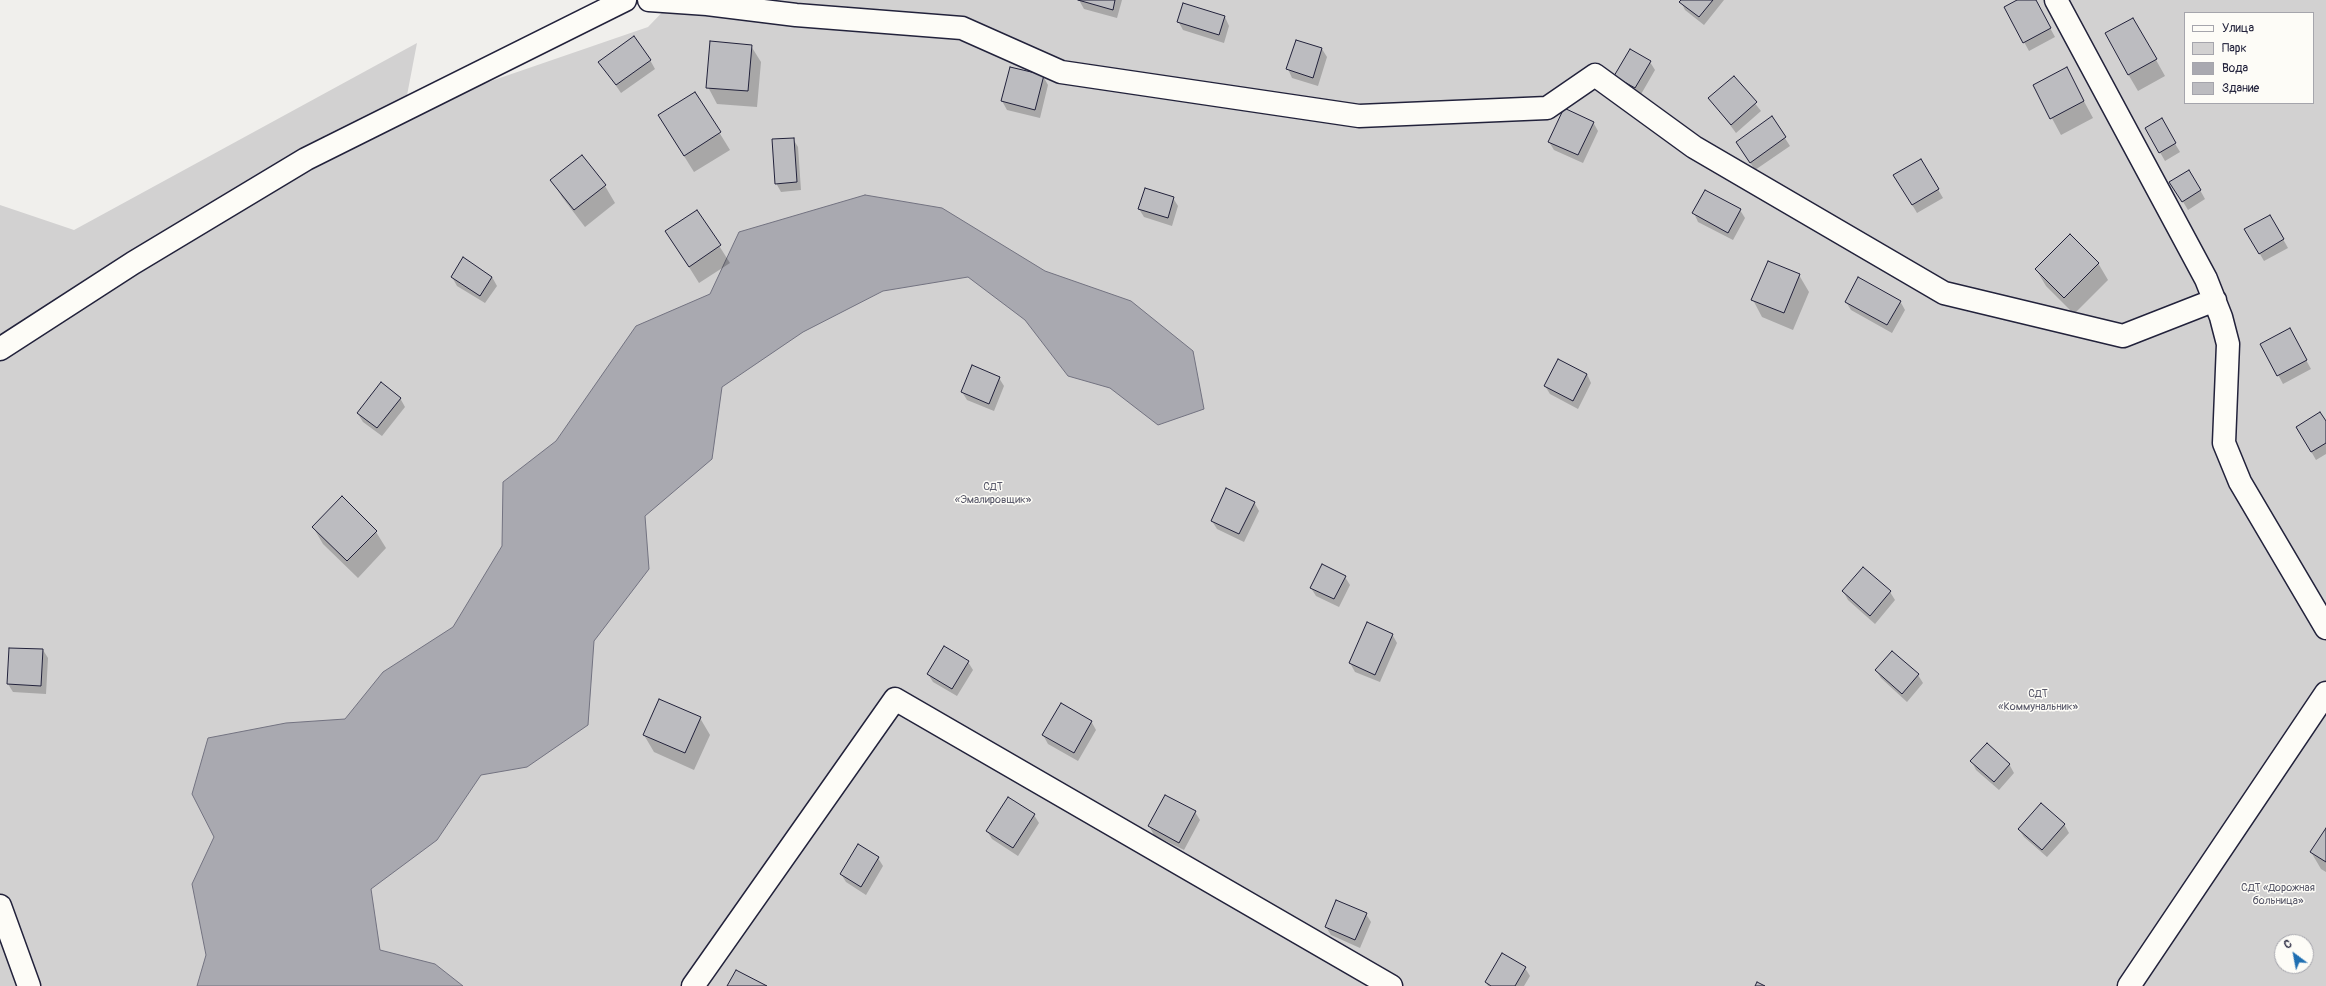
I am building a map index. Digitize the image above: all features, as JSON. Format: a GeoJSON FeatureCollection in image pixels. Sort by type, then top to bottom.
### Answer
{"type":"FeatureCollection","features":[{"type":"Feature","properties":{"kind":"lane"},"geometry":{"type":"LineString","coordinates":[[0,349],[134,263],[306,159],[625,0]]}},
{"type":"Feature","properties":{"kind":"lane"},"geometry":{"type":"LineString","coordinates":[[648,0],[706,4],[796,15],[962,28],[1061,72],[1359,116],[1547,108],[1595,75],[1694,147],[1944,293],[2123,336],[2214,300]]}},
{"type":"Feature","properties":{"kind":"lane"},"geometry":{"type":"LineString","coordinates":[[2056,0],[2206,279],[2228,344],[2224,443],[2240,482],[2326,628]]}},
{"type":"Feature","properties":{"kind":"lane"},"geometry":{"type":"LineString","coordinates":[[2129,986],[2326,693]]}},
{"type":"Feature","properties":{"kind":"lane"},"geometry":{"type":"LineString","coordinates":[[693,986],[895,699],[1391,986]]}},
{"type":"Feature","properties":{"kind":"lane"},"geometry":{"type":"LineString","coordinates":[[0,906],[30,986]]}},
{"type":"Feature","properties":{"kind":"green space","name":"СДТ «Эмалировщик»"},"geometry":{"type":"Polygon","coordinates":[[[674,0],[2326,0],[2326,986],[0,986],[0,205],[74,230],[417,43],[404,111],[648,27],[674,0]]]}},
{"type":"Feature","properties":{"kind":"water"},"geometry":{"type":"Polygon","coordinates":[[[865,195],[942,208],[1045,271],[1131,301],[1193,351],[1204,409],[1158,425],[1110,388],[1068,376],[1025,320],[968,277],[883,291],[803,332],[722,387],[712,459],[645,516],[649,569],[594,641],[588,725],[527,767],[481,775],[437,840],[371,889],[380,950],[435,964],[463,986],[197,986],[206,955],[192,884],[214,837],[192,794],[208,738],[286,723],[345,719],[383,672],[453,627],[502,546],[503,482],[556,441],[636,326],[710,294],[739,232],[865,195]]]}},
{"type":"Feature","properties":{"kind":"building"},"geometry":{"type":"Polygon","coordinates":[[[1078,0],[1115,0],[1113,10],[1078,0]]]}},
{"type":"Feature","properties":{"kind":"building"},"geometry":{"type":"Polygon","coordinates":[[[1681,0],[1713,0],[1699,17],[1679,2],[1681,0]]]}},
{"type":"Feature","properties":{"kind":"building"},"geometry":{"type":"Polygon","coordinates":[[[2017,0],[2036,0],[2051,28],[2023,43],[2004,7],[2017,0]]]}},
{"type":"Feature","properties":{"kind":"building"},"geometry":{"type":"Polygon","coordinates":[[[1183,3],[1225,16],[1219,35],[1177,22],[1183,3]]]}},
{"type":"Feature","properties":{"kind":"building"},"geometry":{"type":"Polygon","coordinates":[[[2133,18],[2157,59],[2128,75],[2105,33],[2133,18]]]}},
{"type":"Feature","properties":{"kind":"building"},"geometry":{"type":"Polygon","coordinates":[[[634,36],[651,60],[616,85],[598,62],[634,36]]]}},
{"type":"Feature","properties":{"kind":"building"},"geometry":{"type":"Polygon","coordinates":[[[1296,40],[1322,48],[1313,78],[1286,69],[1296,40]]]}},
{"type":"Feature","properties":{"kind":"building"},"geometry":{"type":"Polygon","coordinates":[[[710,41],[752,45],[748,91],[706,88],[710,41]]]}},
{"type":"Feature","properties":{"kind":"building"},"geometry":{"type":"Polygon","coordinates":[[[1630,49],[1651,61],[1635,88],[1614,76],[1630,49]]]}},
{"type":"Feature","properties":{"kind":"building"},"geometry":{"type":"Polygon","coordinates":[[[1010,67],[1044,75],[1035,110],[1001,101],[1010,67]]]}},
{"type":"Feature","properties":{"kind":"building"},"geometry":{"type":"Polygon","coordinates":[[[2067,67],[2084,101],[2050,119],[2033,85],[2067,67]]]}},
{"type":"Feature","properties":{"kind":"building"},"geometry":{"type":"Polygon","coordinates":[[[1734,76],[1757,102],[1731,125],[1708,98],[1734,76]]]}},
{"type":"Feature","properties":{"kind":"building"},"geometry":{"type":"Polygon","coordinates":[[[695,92],[721,132],[684,156],[658,115],[695,92]]]}},
{"type":"Feature","properties":{"kind":"building"},"geometry":{"type":"Polygon","coordinates":[[[1564,108],[1594,122],[1578,155],[1548,142],[1564,108]]]}},
{"type":"Feature","properties":{"kind":"building"},"geometry":{"type":"Polygon","coordinates":[[[1772,116],[1786,137],[1750,163],[1736,142],[1772,116]]]}},
{"type":"Feature","properties":{"kind":"building"},"geometry":{"type":"Polygon","coordinates":[[[2162,118],[2176,143],[2159,153],[2145,128],[2162,118]]]}},
{"type":"Feature","properties":{"kind":"building"},"geometry":{"type":"Polygon","coordinates":[[[794,138],[797,182],[775,184],[772,139],[794,138]]]}},
{"type":"Feature","properties":{"kind":"building"},"geometry":{"type":"Polygon","coordinates":[[[582,155],[606,185],[574,210],[550,180],[582,155]]]}},
{"type":"Feature","properties":{"kind":"building"},"geometry":{"type":"Polygon","coordinates":[[[1921,159],[1939,189],[1912,205],[1893,175],[1921,159]]]}},
{"type":"Feature","properties":{"kind":"building"},"geometry":{"type":"Polygon","coordinates":[[[2189,170],[2201,190],[2182,202],[2169,182],[2189,170]]]}},
{"type":"Feature","properties":{"kind":"building"},"geometry":{"type":"Polygon","coordinates":[[[1145,188],[1174,197],[1168,218],[1138,209],[1145,188]]]}},
{"type":"Feature","properties":{"kind":"building"},"geometry":{"type":"Polygon","coordinates":[[[1705,190],[1741,209],[1728,233],[1692,213],[1705,190]]]}},
{"type":"Feature","properties":{"kind":"building"},"geometry":{"type":"Polygon","coordinates":[[[697,210],[721,245],[689,267],[665,231],[697,210]]]}},
{"type":"Feature","properties":{"kind":"building"},"geometry":{"type":"Polygon","coordinates":[[[2270,215],[2284,239],[2259,254],[2244,229],[2270,215]]]}},
{"type":"Feature","properties":{"kind":"building"},"geometry":{"type":"Polygon","coordinates":[[[2070,234],[2099,263],[2064,298],[2035,269],[2070,234]]]}},
{"type":"Feature","properties":{"kind":"building"},"geometry":{"type":"Polygon","coordinates":[[[463,257],[492,277],[480,296],[451,277],[463,257]]]}},
{"type":"Feature","properties":{"kind":"building"},"geometry":{"type":"Polygon","coordinates":[[[1768,261],[1800,274],[1784,313],[1751,300],[1768,261]]]}},
{"type":"Feature","properties":{"kind":"building"},"geometry":{"type":"Polygon","coordinates":[[[1858,277],[1901,301],[1887,325],[1845,302],[1858,277]]]}},
{"type":"Feature","properties":{"kind":"building"},"geometry":{"type":"Polygon","coordinates":[[[2290,328],[2307,360],[2277,376],[2260,344],[2290,328]]]}},
{"type":"Feature","properties":{"kind":"building"},"geometry":{"type":"Polygon","coordinates":[[[1558,359],[1587,374],[1573,401],[1544,386],[1558,359]]]}},
{"type":"Feature","properties":{"kind":"building"},"geometry":{"type":"Polygon","coordinates":[[[972,365],[1000,377],[989,404],[961,392],[972,365]]]}},
{"type":"Feature","properties":{"kind":"building"},"geometry":{"type":"Polygon","coordinates":[[[381,382],[401,398],[377,428],[357,413],[381,382]]]}},
{"type":"Feature","properties":{"kind":"building"},"geometry":{"type":"Polygon","coordinates":[[[2320,412],[2326,421],[2326,443],[2311,452],[2296,427],[2320,412]]]}},
{"type":"Feature","properties":{"kind":"building"},"geometry":{"type":"Polygon","coordinates":[[[1226,488],[1255,502],[1239,534],[1211,521],[1226,488]]]}},
{"type":"Feature","properties":{"kind":"building"},"geometry":{"type":"Polygon","coordinates":[[[342,496],[377,531],[347,561],[312,527],[342,496]]]}},
{"type":"Feature","properties":{"kind":"building"},"geometry":{"type":"Polygon","coordinates":[[[1322,564],[1346,576],[1334,599],[1310,588],[1322,564]]]}},
{"type":"Feature","properties":{"kind":"building"},"geometry":{"type":"Polygon","coordinates":[[[1863,567],[1891,591],[1870,616],[1842,591],[1863,567]]]}},
{"type":"Feature","properties":{"kind":"building"},"geometry":{"type":"Polygon","coordinates":[[[1367,622],[1393,634],[1375,675],[1349,663],[1367,622]]]}},
{"type":"Feature","properties":{"kind":"building"},"geometry":{"type":"Polygon","coordinates":[[[944,646],[969,661],[952,689],[927,674],[944,646]]]}},
{"type":"Feature","properties":{"kind":"building"},"geometry":{"type":"Polygon","coordinates":[[[9,648],[43,649],[41,686],[7,684],[9,648]]]}},
{"type":"Feature","properties":{"kind":"building"},"geometry":{"type":"Polygon","coordinates":[[[1892,651],[1919,674],[1902,694],[1875,670],[1892,651]]]}},
{"type":"Feature","properties":{"kind":"building"},"geometry":{"type":"Polygon","coordinates":[[[659,699],[701,717],[685,753],[643,735],[659,699]]]}},
{"type":"Feature","properties":{"kind":"building"},"geometry":{"type":"Polygon","coordinates":[[[1061,703],[1092,721],[1074,753],[1042,735],[1061,703]]]}},
{"type":"Feature","properties":{"kind":"building"},"geometry":{"type":"Polygon","coordinates":[[[1987,743],[2010,764],[1994,782],[1970,761],[1987,743]]]}},
{"type":"Feature","properties":{"kind":"building"},"geometry":{"type":"Polygon","coordinates":[[[1165,795],[1196,811],[1179,843],[1148,826],[1165,795]]]}},
{"type":"Feature","properties":{"kind":"building"},"geometry":{"type":"Polygon","coordinates":[[[1008,797],[1035,814],[1013,848],[986,831],[1008,797]]]}},
{"type":"Feature","properties":{"kind":"building"},"geometry":{"type":"Polygon","coordinates":[[[2041,803],[2065,824],[2042,850],[2018,829],[2041,803]]]}},
{"type":"Feature","properties":{"kind":"building"},"geometry":{"type":"Polygon","coordinates":[[[2326,828],[2326,862],[2310,852],[2326,828]]]}},
{"type":"Feature","properties":{"kind":"building"},"geometry":{"type":"Polygon","coordinates":[[[858,844],[879,857],[861,887],[840,874],[858,844]]]}},
{"type":"Feature","properties":{"kind":"building"},"geometry":{"type":"Polygon","coordinates":[[[1336,900],[1367,913],[1355,940],[1325,927],[1336,900]]]}},
{"type":"Feature","properties":{"kind":"building"},"geometry":{"type":"Polygon","coordinates":[[[1502,953],[1526,967],[1515,986],[1491,986],[1485,982],[1502,953]]]}},
{"type":"Feature","properties":{"kind":"building"},"geometry":{"type":"Polygon","coordinates":[[[736,970],[767,986],[727,986],[736,970]]]}},
{"type":"Feature","properties":{"kind":"building"},"geometry":{"type":"Polygon","coordinates":[[[1757,982],[1765,986],[1755,986],[1757,982]]]}},
{"type":"Feature","properties":{"kind":"park label","name":"СДТ «Коммунальник»"},"geometry":{"type":"Point","coordinates":[2038,700]}},
{"type":"Feature","properties":{"kind":"park label","name":"СДТ «Дорожная больница»"},"geometry":{"type":"Point","coordinates":[2278,894]}}]}
